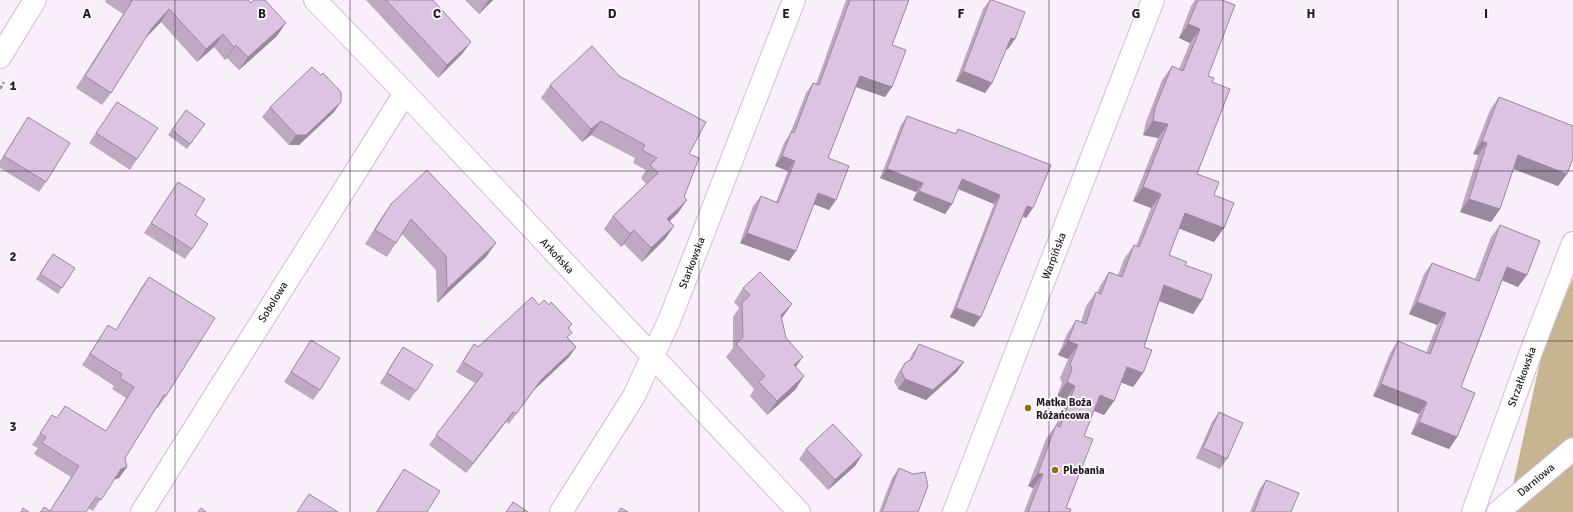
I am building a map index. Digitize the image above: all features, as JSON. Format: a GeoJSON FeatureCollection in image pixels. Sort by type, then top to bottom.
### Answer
{"type":"FeatureCollection","features":[{"type":"Feature","properties":{"kind":"street"},"geometry":{"type":"LineString","coordinates":[[1,53],[36,0]]}},
{"type":"Feature","properties":{"kind":"street","name":"Arkońska"},"geometry":{"type":"LineString","coordinates":[[315,0],[405,93],[799,512]]}},
{"type":"Feature","properties":{"kind":"street","name":"Starkowska"},"geometry":{"type":"LineString","coordinates":[[561,512],[634,396],[669,321],[794,0]]}},
{"type":"Feature","properties":{"kind":"street","name":"Warpińska"},"geometry":{"type":"LineString","coordinates":[[954,512],[1154,0]]}},
{"type":"Feature","properties":{"kind":"street","name":"Sobolowa"},"geometry":{"type":"LineString","coordinates":[[142,512],[405,93]]}},
{"type":"Feature","properties":{"kind":"street","name":"Strzałkowska"},"geometry":{"type":"LineString","coordinates":[[1473,512],[1531,352],[1573,243]]}},
{"type":"Feature","properties":{"kind":"street","name":"Darniowa"},"geometry":{"type":"LineString","coordinates":[[1498,512],[1573,449]]}},
{"type":"Feature","properties":{"kind":"shaded area"},"geometry":{"type":"Polygon","coordinates":[[[1573,278],[1573,512],[1507,512],[1543,348],[1573,278]]]}},
{"type":"Feature","properties":{"kind":"building"},"geometry":{"type":"Polygon","coordinates":[[[130,0],[248,0],[251,3],[254,0],[265,0],[286,23],[248,57],[236,45],[234,47],[223,34],[206,49],[169,9],[152,28],[111,93],[85,76],[132,1],[130,0]]]}},
{"type":"Feature","properties":{"kind":"building"},"geometry":{"type":"Polygon","coordinates":[[[386,0],[433,0],[471,42],[447,65],[386,0]]]}},
{"type":"Feature","properties":{"kind":"building"},"geometry":{"type":"Polygon","coordinates":[[[850,0],[909,0],[892,45],[906,50],[892,87],[860,76],[828,158],[849,166],[836,200],[818,193],[796,251],[747,233],[761,196],[778,203],[795,161],[782,156],[791,132],[794,133],[813,83],[819,85],[850,0]]]}},
{"type":"Feature","properties":{"kind":"building"},"geometry":{"type":"Polygon","coordinates":[[[990,0],[1025,12],[1015,39],[1011,38],[992,83],[963,71],[990,0]]]}},
{"type":"Feature","properties":{"kind":"building"},"geometry":{"type":"Polygon","coordinates":[[[1198,0],[1222,0],[1235,5],[1208,76],[1214,78],[1212,82],[1230,89],[1197,174],[1219,182],[1214,195],[1234,203],[1224,228],[1185,213],[1169,255],[1187,262],[1185,265],[1212,275],[1202,300],[1164,285],[1144,347],[1152,350],[1143,373],[1127,367],[1114,401],[1100,395],[1084,436],[1093,439],[1066,508],[1071,509],[1070,512],[1028,512],[1043,474],[1038,473],[1056,425],[1060,427],[1075,386],[1067,382],[1072,369],[1070,364],[1078,345],[1068,341],[1076,320],[1086,324],[1096,292],[1101,294],[1109,272],[1122,277],[1134,245],[1139,247],[1161,194],[1143,187],[1168,124],[1153,121],[1155,108],[1172,66],[1183,71],[1200,29],[1188,24],[1198,0]]]}},
{"type":"Feature","properties":{"kind":"building"},"geometry":{"type":"Polygon","coordinates":[[[592,46],[619,76],[706,122],[689,154],[699,158],[684,197],[687,200],[667,219],[674,226],[651,248],[634,230],[630,234],[613,216],[658,173],[650,165],[657,158],[642,150],[645,145],[601,121],[591,129],[550,85],[592,46]]]}},
{"type":"Feature","properties":{"kind":"building"},"geometry":{"type":"Polygon","coordinates":[[[312,67],[321,75],[323,73],[341,92],[341,102],[306,135],[296,135],[270,107],[312,67]]]}},
{"type":"Feature","properties":{"kind":"building"},"geometry":{"type":"Polygon","coordinates":[[[1499,97],[1573,126],[1573,158],[1567,174],[1518,155],[1500,209],[1469,199],[1487,143],[1482,141],[1499,97]]]}},
{"type":"Feature","properties":{"kind":"building"},"geometry":{"type":"Polygon","coordinates":[[[117,102],[158,128],[137,159],[96,133],[117,102]]]}},
{"type":"Feature","properties":{"kind":"building"},"geometry":{"type":"Polygon","coordinates":[[[186,110],[205,124],[190,144],[172,130],[186,110]]]}},
{"type":"Feature","properties":{"kind":"building"},"geometry":{"type":"Polygon","coordinates":[[[907,116],[956,134],[958,129],[1051,165],[1033,208],[1027,206],[981,317],[956,308],[1000,195],[962,179],[952,204],[919,191],[923,183],[887,169],[907,116]]]}},
{"type":"Feature","properties":{"kind":"building"},"geometry":{"type":"Polygon","coordinates":[[[28,117],[70,143],[46,182],[4,156],[28,117]]]}},
{"type":"Feature","properties":{"kind":"building"},"geometry":{"type":"Polygon","coordinates":[[[427,170],[496,243],[447,289],[446,256],[411,219],[396,243],[375,230],[391,204],[427,170]]]}},
{"type":"Feature","properties":{"kind":"building"},"geometry":{"type":"Polygon","coordinates":[[[178,182],[205,199],[195,215],[208,224],[192,249],[151,223],[178,182]]]}},
{"type":"Feature","properties":{"kind":"building"},"geometry":{"type":"Polygon","coordinates":[[[1500,225],[1540,241],[1527,275],[1507,267],[1461,387],[1475,393],[1457,437],[1419,422],[1427,402],[1381,384],[1398,341],[1430,354],[1446,313],[1417,302],[1432,263],[1479,281],[1500,225]]]}},
{"type":"Feature","properties":{"kind":"building"},"geometry":{"type":"Polygon","coordinates":[[[53,254],[75,268],[62,288],[40,274],[53,254]]]}},
{"type":"Feature","properties":{"kind":"building"},"geometry":{"type":"Polygon","coordinates":[[[760,272],[792,304],[781,315],[786,338],[803,357],[794,365],[804,376],[777,401],[759,382],[765,376],[736,344],[743,337],[742,303],[750,295],[743,288],[760,272]]]}},
{"type":"Feature","properties":{"kind":"building"},"geometry":{"type":"Polygon","coordinates":[[[149,277],[215,318],[166,396],[164,395],[125,458],[127,467],[121,469],[101,500],[96,497],[86,512],[41,512],[44,507],[50,511],[79,466],[42,443],[46,437],[40,433],[52,415],[57,418],[65,406],[106,431],[134,387],[120,378],[122,374],[90,354],[108,325],[116,330],[149,277]]]}},
{"type":"Feature","properties":{"kind":"building"},"geometry":{"type":"Polygon","coordinates":[[[532,297],[539,305],[544,300],[549,305],[551,302],[572,324],[568,328],[572,333],[567,337],[576,347],[541,380],[516,414],[513,412],[473,463],[436,435],[483,374],[463,362],[474,344],[478,347],[532,297]]]}},
{"type":"Feature","properties":{"kind":"building"},"geometry":{"type":"Polygon","coordinates":[[[311,340],[340,358],[320,390],[291,372],[311,340]]]}},
{"type":"Feature","properties":{"kind":"building"},"geometry":{"type":"Polygon","coordinates":[[[919,344],[964,362],[933,390],[905,379],[901,371],[905,363],[912,359],[919,344]]]}},
{"type":"Feature","properties":{"kind":"building"},"geometry":{"type":"Polygon","coordinates":[[[403,347],[433,365],[416,391],[387,373],[403,347]]]}},
{"type":"Feature","properties":{"kind":"building"},"geometry":{"type":"Polygon","coordinates":[[[1219,412],[1243,423],[1227,459],[1203,448],[1219,412]]]}},
{"type":"Feature","properties":{"kind":"building"},"geometry":{"type":"Polygon","coordinates":[[[833,424],[862,455],[835,480],[806,449],[833,424]]]}},
{"type":"Feature","properties":{"kind":"building"},"geometry":{"type":"Polygon","coordinates":[[[899,468],[913,474],[925,472],[928,486],[918,512],[882,512],[899,468]]]}},
{"type":"Feature","properties":{"kind":"building"},"geometry":{"type":"Polygon","coordinates":[[[404,469],[440,491],[427,512],[377,512],[404,469]]]}},
{"type":"Feature","properties":{"kind":"building"},"geometry":{"type":"Polygon","coordinates":[[[1266,480],[1299,493],[1291,512],[1254,512],[1266,480]]]}},
{"type":"Feature","properties":{"kind":"building"},"geometry":{"type":"Polygon","coordinates":[[[309,494],[338,512],[297,512],[309,494]]]}},
{"type":"Feature","properties":{"kind":"building"},"geometry":{"type":"Polygon","coordinates":[[[513,502],[528,512],[506,512],[513,502]]]}},
{"type":"Feature","properties":{"kind":"building"},"geometry":{"type":"Polygon","coordinates":[[[23,508],[29,512],[21,512],[23,508]]]}},
{"type":"Feature","properties":{"kind":"building"},"geometry":{"type":"Polygon","coordinates":[[[201,508],[206,512],[198,512],[201,508]]]}},
{"type":"Feature","properties":{"kind":"building"},"geometry":{"type":"Polygon","coordinates":[[[621,508],[628,512],[618,512],[621,508]]]}},
{"type":"Feature","properties":{"kind":"place","name":"Matka Boża Różańcowa"},"geometry":{"type":"Point","coordinates":[1028,408]}},
{"type":"Feature","properties":{"kind":"place","name":"Plebania"},"geometry":{"type":"Point","coordinates":[1055,470]}}]}
